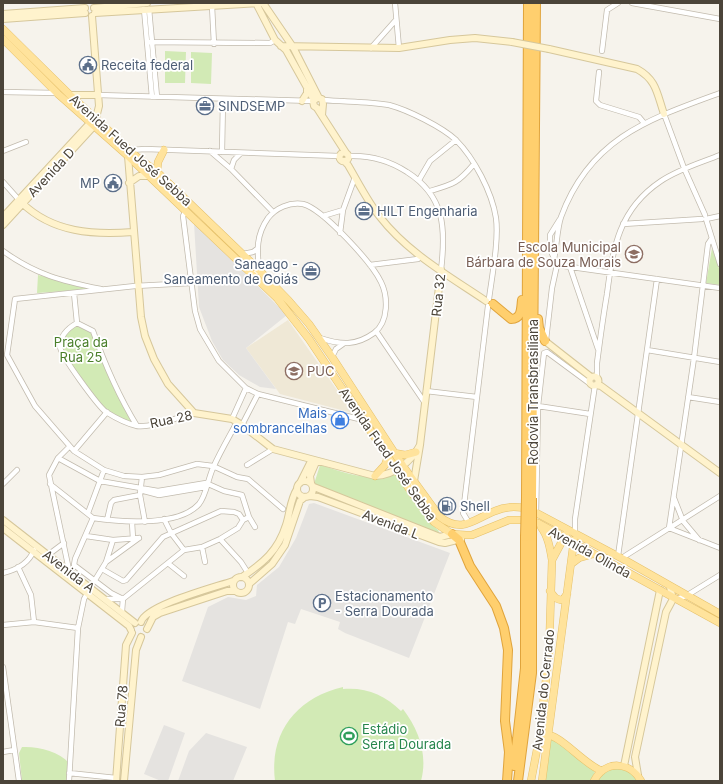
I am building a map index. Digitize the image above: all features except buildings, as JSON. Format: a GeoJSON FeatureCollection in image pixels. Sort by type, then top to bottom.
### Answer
{"type":"FeatureCollection","features":[{"type":"Feature","properties":{"kind":"highway","name":"Rodovia Transbrasiliana"},"geometry":{"type":"LineString","coordinates":[[518,781],[532,673],[526,262],[528,3]]}},
{"type":"Feature","properties":{"kind":"highway","name":"Rodovia Transbrasiliana"},"geometry":{"type":"LineString","coordinates":[[529,498],[534,289],[536,3]]}},
{"type":"Feature","properties":{"kind":"highway"},"geometry":{"type":"LineString","coordinates":[[489,303],[511,319],[519,317],[521,311],[526,262]]}},
{"type":"Feature","properties":{"kind":"highway"},"geometry":{"type":"LineString","coordinates":[[534,289],[539,328],[545,341]]}},
{"type":"Feature","properties":{"kind":"highway"},"geometry":{"type":"LineString","coordinates":[[452,534],[459,540],[470,566],[496,606],[504,628],[508,650],[505,721],[509,752],[507,781]]}},
{"type":"Feature","properties":{"kind":"highway","name":"Rodovia Transbrasiliana"},"geometry":{"type":"LineString","coordinates":[[512,781],[525,668],[529,537]]}},
{"type":"Feature","properties":{"kind":"main road","name":"Avenida Fued José Sebba"},"geometry":{"type":"LineString","coordinates":[[3,29],[70,95],[93,122]]}},
{"type":"Feature","properties":{"kind":"main road","name":"Avenida Fued José Sebba"},"geometry":{"type":"LineString","coordinates":[[3,39],[58,94],[132,156],[157,172],[243,254],[289,301],[332,357],[391,455]]}},
{"type":"Feature","properties":{"kind":"main road"},"geometry":{"type":"LineString","coordinates":[[157,172],[158,162],[164,150]]}},
{"type":"Feature","properties":{"kind":"main road","name":"Avenida Fued José Sebba"},"geometry":{"type":"LineString","coordinates":[[132,156],[149,176],[185,212],[277,298],[309,339],[364,420],[391,455],[400,468],[412,493],[434,522],[441,529],[452,534]]}},
{"type":"Feature","properties":{"kind":"main road"},"geometry":{"type":"LineString","coordinates":[[375,476],[385,465],[391,455],[406,455],[418,448]]}},
{"type":"Feature","properties":{"kind":"main road","name":"Avenida Fued José Sebba"},"geometry":{"type":"LineString","coordinates":[[400,468],[414,482],[440,518],[451,524],[458,525]]}},
{"type":"Feature","properties":{"kind":"main road","name":"Avenida Olinda"},"geometry":{"type":"LineString","coordinates":[[469,523],[482,519],[494,511],[505,508],[520,507],[621,558],[720,614]]}},
{"type":"Feature","properties":{"kind":"main road"},"geometry":{"type":"LineString","coordinates":[[452,534],[465,530],[482,519]]}},
{"type":"Feature","properties":{"kind":"main road","name":"Avenida Olinda"},"geometry":{"type":"LineString","coordinates":[[452,534],[472,535],[509,520],[528,520],[538,524],[720,623]]}},
{"type":"Feature","properties":{"kind":"main road"},"geometry":{"type":"LineString","coordinates":[[452,534],[458,525],[469,523]]}},
{"type":"Feature","properties":{"kind":"main road"},"geometry":{"type":"LineString","coordinates":[[538,524],[544,531],[550,547],[552,560]]}},
{"type":"Feature","properties":{"kind":"main road"},"geometry":{"type":"LineString","coordinates":[[440,537],[443,534],[441,529]]}},
{"type":"Feature","properties":{"kind":"main road","name":"Avenida do Cerrado"},"geometry":{"type":"LineString","coordinates":[[531,781],[539,738],[549,654],[552,560],[564,538],[572,532]]}},
{"type":"Feature","properties":{"kind":"main road","name":"Avenida do Cerrado"},"geometry":{"type":"LineString","coordinates":[[542,781],[571,564],[573,544],[572,532]]}},
{"type":"Feature","properties":{"kind":"main road"},"geometry":{"type":"LineString","coordinates":[[571,564],[579,558],[593,554]]}},
{"type":"Feature","properties":{"kind":"main road"},"geometry":{"type":"LineString","coordinates":[[550,591],[555,598],[559,600],[563,600],[567,594]]}},
{"type":"Feature","properties":{"kind":"main road"},"geometry":{"type":"LineString","coordinates":[[550,720],[561,741]]}},
{"type":"Feature","properties":{"kind":"main road"},"geometry":{"type":"LineString","coordinates":[[539,738],[548,734],[561,741],[592,768],[602,771]]}},
{"type":"Feature","properties":{"kind":"main road"},"geometry":{"type":"LineString","coordinates":[[594,781],[602,771],[608,767],[624,766],[639,778]]}},
{"type":"Feature","properties":{"kind":"street"},"geometry":{"type":"LineString","coordinates":[[256,3],[275,40],[283,48],[318,102]]}},
{"type":"Feature","properties":{"kind":"street"},"geometry":{"type":"LineString","coordinates":[[3,14],[146,5],[212,6],[261,3],[293,47],[318,102],[322,115],[338,143],[344,158],[379,216],[420,256],[489,303]]}},
{"type":"Feature","properties":{"kind":"street"},"geometry":{"type":"LineString","coordinates":[[395,3],[395,21],[399,48]]}},
{"type":"Feature","properties":{"kind":"street"},"geometry":{"type":"LineString","coordinates":[[602,51],[607,10],[618,3]]}},
{"type":"Feature","properties":{"kind":"street"},"geometry":{"type":"LineString","coordinates":[[632,3],[720,19]]}},
{"type":"Feature","properties":{"kind":"street"},"geometry":{"type":"LineString","coordinates":[[146,5],[147,42],[155,97]]}},
{"type":"Feature","properties":{"kind":"street"},"geometry":{"type":"LineString","coordinates":[[146,5],[153,42],[155,97]]}},
{"type":"Feature","properties":{"kind":"street"},"geometry":{"type":"LineString","coordinates":[[212,6],[214,44]]}},
{"type":"Feature","properties":{"kind":"street"},"geometry":{"type":"LineString","coordinates":[[3,19],[89,9]]}},
{"type":"Feature","properties":{"kind":"street"},"geometry":{"type":"LineString","coordinates":[[89,9],[96,95],[99,106],[93,122]]}},
{"type":"Feature","properties":{"kind":"street"},"geometry":{"type":"LineString","coordinates":[[371,48],[395,21]]}},
{"type":"Feature","properties":{"kind":"street"},"geometry":{"type":"LineString","coordinates":[[283,48],[399,48],[450,40],[475,38],[512,42],[549,49],[637,69],[646,74],[655,85],[664,114],[712,238],[720,264]]}},
{"type":"Feature","properties":{"kind":"street"},"geometry":{"type":"LineString","coordinates":[[147,42],[214,44],[270,43],[275,40]]}},
{"type":"Feature","properties":{"kind":"street"},"geometry":{"type":"LineString","coordinates":[[598,72],[596,101],[600,105],[639,118],[644,123]]}},
{"type":"Feature","properties":{"kind":"street"},"geometry":{"type":"LineString","coordinates":[[302,101],[307,93],[307,87]]}},
{"type":"Feature","properties":{"kind":"street"},"geometry":{"type":"LineString","coordinates":[[3,92],[58,94]]}},
{"type":"Feature","properties":{"kind":"street"},"geometry":{"type":"LineString","coordinates":[[559,357],[545,341],[552,288],[557,265],[549,243],[550,235],[561,217],[577,184],[588,168],[611,144],[644,123],[720,93]]}},
{"type":"Feature","properties":{"kind":"street"},"geometry":{"type":"LineString","coordinates":[[70,95],[302,101],[389,105],[424,119],[456,140],[474,164],[484,181],[496,218],[495,250],[489,303],[463,513],[458,525]]}},
{"type":"Feature","properties":{"kind":"street"},"geometry":{"type":"LineString","coordinates":[[222,152],[223,100]]}},
{"type":"Feature","properties":{"kind":"street","name":"Avenida D"},"geometry":{"type":"LineString","coordinates":[[3,217],[61,158],[93,122]]}},
{"type":"Feature","properties":{"kind":"street"},"geometry":{"type":"LineString","coordinates":[[419,180],[430,161],[456,140]]}},
{"type":"Feature","properties":{"kind":"street"},"geometry":{"type":"LineString","coordinates":[[3,151],[26,142]]}},
{"type":"Feature","properties":{"kind":"street","name":"Rua 32"},"geometry":{"type":"LineString","coordinates":[[132,156],[164,150],[332,156],[344,158],[364,156],[393,163],[419,180],[430,191],[440,213],[444,239],[425,403],[412,493]]}},
{"type":"Feature","properties":{"kind":"street"},"geometry":{"type":"LineString","coordinates":[[210,152],[231,169],[273,212]]}},
{"type":"Feature","properties":{"kind":"street"},"geometry":{"type":"LineString","coordinates":[[231,169],[234,160],[242,153]]}},
{"type":"Feature","properties":{"kind":"street"},"geometry":{"type":"LineString","coordinates":[[572,532],[615,244],[623,224],[630,212],[651,188],[684,168],[720,155]]}},
{"type":"Feature","properties":{"kind":"street"},"geometry":{"type":"LineString","coordinates":[[132,156],[129,183],[138,286],[145,336],[154,359],[168,384],[194,413]]}},
{"type":"Feature","properties":{"kind":"street"},"geometry":{"type":"LineString","coordinates":[[430,191],[454,184],[460,180],[474,164]]}},
{"type":"Feature","properties":{"kind":"street"},"geometry":{"type":"LineString","coordinates":[[129,183],[139,176],[149,176]]}},
{"type":"Feature","properties":{"kind":"street"},"geometry":{"type":"LineString","coordinates":[[340,233],[343,210],[355,177]]}},
{"type":"Feature","properties":{"kind":"street"},"geometry":{"type":"LineString","coordinates":[[3,182],[20,201],[42,217],[71,230],[104,234],[134,232]]}},
{"type":"Feature","properties":{"kind":"street","name":"Avenida D"},"geometry":{"type":"LineString","coordinates":[[3,225],[20,201]]}},
{"type":"Feature","properties":{"kind":"street"},"geometry":{"type":"LineString","coordinates":[[253,275],[259,270],[256,249],[258,236],[264,224],[273,212],[290,204],[302,204],[312,208],[324,216],[370,265],[382,282],[386,296],[386,309],[376,331],[363,340],[343,344],[336,349],[332,357]]}},
{"type":"Feature","properties":{"kind":"street"},"geometry":{"type":"LineString","coordinates":[[324,216],[343,210]]}},
{"type":"Feature","properties":{"kind":"street"},"geometry":{"type":"LineString","coordinates":[[185,212],[183,216],[197,317],[200,329],[208,345],[219,361],[246,388],[258,394],[364,420]]}},
{"type":"Feature","properties":{"kind":"street"},"geometry":{"type":"LineString","coordinates":[[623,224],[720,216]]}},
{"type":"Feature","properties":{"kind":"street"},"geometry":{"type":"LineString","coordinates":[[554,259],[561,217]]}},
{"type":"Feature","properties":{"kind":"street"},"geometry":{"type":"LineString","coordinates":[[669,528],[680,443],[694,358],[708,244],[712,238]]}},
{"type":"Feature","properties":{"kind":"street"},"geometry":{"type":"LineString","coordinates":[[243,254],[253,252],[256,249]]}},
{"type":"Feature","properties":{"kind":"street"},"geometry":{"type":"LineString","coordinates":[[3,251],[34,271],[62,281],[107,290]]}},
{"type":"Feature","properties":{"kind":"street"},"geometry":{"type":"LineString","coordinates":[[370,265],[418,259],[420,256]]}},
{"type":"Feature","properties":{"kind":"street"},"geometry":{"type":"LineString","coordinates":[[557,265],[720,288]]}},
{"type":"Feature","properties":{"kind":"street"},"geometry":{"type":"LineString","coordinates":[[570,267],[599,350]]}},
{"type":"Feature","properties":{"kind":"street"},"geometry":{"type":"LineString","coordinates":[[440,280],[445,276],[449,276]]}},
{"type":"Feature","properties":{"kind":"street"},"geometry":{"type":"LineString","coordinates":[[621,558],[638,413],[657,279]]}},
{"type":"Feature","properties":{"kind":"street"},"geometry":{"type":"LineString","coordinates":[[192,283],[138,286],[16,299],[5,357],[35,406],[70,447],[104,470],[124,476],[142,477],[159,475],[197,464],[213,466],[248,480],[283,509]]}},
{"type":"Feature","properties":{"kind":"street"},"geometry":{"type":"LineString","coordinates":[[74,293],[77,323]]}},
{"type":"Feature","properties":{"kind":"street"},"geometry":{"type":"LineString","coordinates":[[77,323],[68,328],[62,337],[60,347],[65,359],[107,412],[137,426]]}},
{"type":"Feature","properties":{"kind":"street"},"geometry":{"type":"LineString","coordinates":[[77,323],[92,331],[108,373],[137,426]]}},
{"type":"Feature","properties":{"kind":"street"},"geometry":{"type":"LineString","coordinates":[[376,331],[425,403]]}},
{"type":"Feature","properties":{"kind":"street"},"geometry":{"type":"LineString","coordinates":[[318,338],[343,344]]}},
{"type":"Feature","properties":{"kind":"street"},"geometry":{"type":"LineString","coordinates":[[647,350],[720,362]]}},
{"type":"Feature","properties":{"kind":"street"},"geometry":{"type":"LineString","coordinates":[[536,514],[538,406],[544,353],[547,352],[559,357],[595,382],[680,443],[720,474]]}},
{"type":"Feature","properties":{"kind":"street"},"geometry":{"type":"LineString","coordinates":[[237,422],[246,388]]}},
{"type":"Feature","properties":{"kind":"street"},"geometry":{"type":"LineString","coordinates":[[426,391],[477,397]]}},
{"type":"Feature","properties":{"kind":"street"},"geometry":{"type":"LineString","coordinates":[[50,484],[93,518],[145,522],[190,512],[199,504],[205,495],[206,485],[213,466],[237,422],[258,394]]}},
{"type":"Feature","properties":{"kind":"street"},"geometry":{"type":"LineString","coordinates":[[688,397],[720,402]]}},
{"type":"Feature","properties":{"kind":"street"},"geometry":{"type":"LineString","coordinates":[[538,406],[590,414]]}},
{"type":"Feature","properties":{"kind":"street"},"geometry":{"type":"LineString","coordinates":[[74,451],[107,412]]}},
{"type":"Feature","properties":{"kind":"street","name":"Rua 28"},"geometry":{"type":"LineString","coordinates":[[137,426],[148,425],[194,413],[237,422],[273,449],[375,476]]}},
{"type":"Feature","properties":{"kind":"street"},"geometry":{"type":"LineString","coordinates":[[69,570],[49,475],[58,458],[70,447]]}},
{"type":"Feature","properties":{"kind":"street"},"geometry":{"type":"LineString","coordinates":[[375,476],[382,476],[400,468],[418,448]]}},
{"type":"Feature","properties":{"kind":"street"},"geometry":{"type":"LineString","coordinates":[[248,465],[273,449]]}},
{"type":"Feature","properties":{"kind":"street"},"geometry":{"type":"LineString","coordinates":[[58,458],[100,481],[140,491],[158,491],[206,485],[242,495],[249,517],[255,528]]}},
{"type":"Feature","properties":{"kind":"street"},"geometry":{"type":"LineString","coordinates":[[314,461],[310,476],[313,492],[300,501],[285,545],[272,564],[249,584],[248,589],[245,592],[240,593],[235,591],[220,593],[160,613],[153,617],[146,633],[141,637],[136,637],[132,632],[138,622],[151,612],[172,601],[242,577],[266,560],[278,543],[287,525],[293,496],[314,461]]}},
{"type":"Feature","properties":{"kind":"street"},"geometry":{"type":"LineString","coordinates":[[3,484],[17,470]]}},
{"type":"Feature","properties":{"kind":"street"},"geometry":{"type":"LineString","coordinates":[[88,513],[104,470]]}},
{"type":"Feature","properties":{"kind":"street"},"geometry":{"type":"LineString","coordinates":[[142,477],[140,491],[145,522]]}},
{"type":"Feature","properties":{"kind":"street"},"geometry":{"type":"LineString","coordinates":[[300,483],[307,481],[312,485]]}},
{"type":"Feature","properties":{"kind":"street","name":"Avenida L"},"geometry":{"type":"LineString","coordinates":[[312,485],[379,517],[445,544],[472,535]]}},
{"type":"Feature","properties":{"kind":"street"},"geometry":{"type":"LineString","coordinates":[[297,489],[299,494],[308,496]]}},
{"type":"Feature","properties":{"kind":"street"},"geometry":{"type":"LineString","coordinates":[[107,520],[111,503],[114,500],[140,491]]}},
{"type":"Feature","properties":{"kind":"street","name":"Avenida L"},"geometry":{"type":"LineString","coordinates":[[308,496],[318,496],[440,537]]}},
{"type":"Feature","properties":{"kind":"street"},"geometry":{"type":"LineString","coordinates":[[621,558],[683,521],[720,496]]}},
{"type":"Feature","properties":{"kind":"street"},"geometry":{"type":"LineString","coordinates":[[673,497],[683,521],[700,541]]}},
{"type":"Feature","properties":{"kind":"street"},"geometry":{"type":"LineString","coordinates":[[102,569],[123,581],[126,580],[163,537],[221,511],[239,514],[243,520]]}},
{"type":"Feature","properties":{"kind":"street"},"geometry":{"type":"LineString","coordinates":[[463,513],[469,523]]}},
{"type":"Feature","properties":{"kind":"street"},"geometry":{"type":"LineString","coordinates":[[107,599],[123,599],[169,564],[184,550],[202,547],[220,539],[238,528],[243,520],[249,517]]}},
{"type":"Feature","properties":{"kind":"street"},"geometry":{"type":"LineString","coordinates":[[93,518],[75,559],[74,565],[111,593],[123,599]]}},
{"type":"Feature","properties":{"kind":"street"},"geometry":{"type":"LineString","coordinates":[[164,519],[171,534],[184,550]]}},
{"type":"Feature","properties":{"kind":"street","name":"Avenida A"},"geometry":{"type":"LineString","coordinates":[[3,520],[138,622]]}},
{"type":"Feature","properties":{"kind":"street"},"geometry":{"type":"LineString","coordinates":[[132,522],[133,538]]}},
{"type":"Feature","properties":{"kind":"street","name":"Avenida A"},"geometry":{"type":"LineString","coordinates":[[3,528],[88,592],[129,626],[132,632]]}},
{"type":"Feature","properties":{"kind":"street"},"geometry":{"type":"LineString","coordinates":[[669,528],[720,548]]}},
{"type":"Feature","properties":{"kind":"street"},"geometry":{"type":"LineString","coordinates":[[440,537],[452,534]]}},
{"type":"Feature","properties":{"kind":"street"},"geometry":{"type":"LineString","coordinates":[[86,536],[113,540],[139,538],[106,562]]}},
{"type":"Feature","properties":{"kind":"street"},"geometry":{"type":"LineString","coordinates":[[220,539],[242,562],[248,572]]}},
{"type":"Feature","properties":{"kind":"street"},"geometry":{"type":"LineString","coordinates":[[95,580],[106,562],[113,540]]}},
{"type":"Feature","properties":{"kind":"street"},"geometry":{"type":"LineString","coordinates":[[48,555],[64,543]]}},
{"type":"Feature","properties":{"kind":"street"},"geometry":{"type":"LineString","coordinates":[[3,573],[18,567],[34,552],[35,545]]}},
{"type":"Feature","properties":{"kind":"street"},"geometry":{"type":"LineString","coordinates":[[202,547],[205,562]]}},
{"type":"Feature","properties":{"kind":"street"},"geometry":{"type":"LineString","coordinates":[[169,564],[184,576]]}},
{"type":"Feature","properties":{"kind":"street"},"geometry":{"type":"LineString","coordinates":[[18,567],[31,595],[34,622]]}},
{"type":"Feature","properties":{"kind":"street"},"geometry":{"type":"LineString","coordinates":[[672,598],[679,599],[686,596],[720,575]]}},
{"type":"Feature","properties":{"kind":"street"},"geometry":{"type":"LineString","coordinates":[[242,577],[247,579],[249,584]]}},
{"type":"Feature","properties":{"kind":"street"},"geometry":{"type":"LineString","coordinates":[[233,581],[232,586],[235,591]]}},
{"type":"Feature","properties":{"kind":"street"},"geometry":{"type":"LineString","coordinates":[[639,778],[635,757],[660,634],[668,606],[672,598],[670,586]]}},
{"type":"Feature","properties":{"kind":"street"},"geometry":{"type":"LineString","coordinates":[[624,766],[654,626],[660,590]]}},
{"type":"Feature","properties":{"kind":"street"},"geometry":{"type":"LineString","coordinates":[[69,781],[78,628],[84,599],[88,592]]}},
{"type":"Feature","properties":{"kind":"street"},"geometry":{"type":"LineString","coordinates":[[122,611],[123,599]]}},
{"type":"Feature","properties":{"kind":"street"},"geometry":{"type":"LineString","coordinates":[[3,625],[34,622],[78,628]]}},
{"type":"Feature","properties":{"kind":"street"},"geometry":{"type":"LineString","coordinates":[[138,622],[145,624],[147,629]]}},
{"type":"Feature","properties":{"kind":"street"},"geometry":{"type":"LineString","coordinates":[[654,626],[659,627],[660,634]]}},
{"type":"Feature","properties":{"kind":"street","name":"Rua 78"},"geometry":{"type":"LineString","coordinates":[[116,780],[126,645],[132,632]]}},
{"type":"Feature","properties":{"kind":"street","name":"Rua 78"},"geometry":{"type":"LineString","coordinates":[[124,781],[136,650],[141,637]]}},
{"type":"Feature","properties":{"kind":"street"},"geometry":{"type":"LineString","coordinates":[[3,667],[19,781]]}},
{"type":"Feature","properties":{"kind":"street"},"geometry":{"type":"LineString","coordinates":[[635,717],[636,729],[640,732]]}},
{"type":"Feature","properties":{"kind":"street"},"geometry":{"type":"LineString","coordinates":[[3,752],[14,750]]}},
{"type":"Feature","properties":{"kind":"street"},"geometry":{"type":"LineString","coordinates":[[69,773],[116,780]]}},
{"type":"Feature","properties":{"kind":"shaded area"},"geometry":{"type":"Polygon","coordinates":[[[194,223],[287,315],[246,348],[276,389],[260,387],[239,375],[223,360],[212,341],[199,307],[194,223]]]}},
{"type":"Feature","properties":{"kind":"shaded area","name":"PUC"},"geometry":{"type":"Polygon","coordinates":[[[288,320],[353,413],[280,394],[246,348],[288,320]]]}},
{"type":"Feature","properties":{"kind":"shaded area","name":"Estacionamento - Serra Dourada"},"geometry":{"type":"Polygon","coordinates":[[[314,503],[450,553],[409,658],[345,633],[338,629],[340,622],[301,609],[295,624],[288,622],[260,709],[182,681],[208,607],[228,597],[246,600],[256,596],[257,585],[279,567],[296,538],[309,504],[314,503]]]}},
{"type":"Feature","properties":{"kind":"shaded area"},"geometry":{"type":"Polygon","coordinates":[[[164,725],[185,733],[168,781],[161,781],[144,774],[164,725]]]}},
{"type":"Feature","properties":{"kind":"shaded area"},"geometry":{"type":"Polygon","coordinates":[[[206,733],[247,747],[233,781],[178,781],[189,751],[206,733]]]}},
{"type":"Feature","properties":{"kind":"green space"},"geometry":{"type":"Polygon","coordinates":[[[165,51],[186,52],[185,83],[165,83],[165,51]]]}},
{"type":"Feature","properties":{"kind":"green space"},"geometry":{"type":"Polygon","coordinates":[[[191,52],[212,53],[211,84],[191,83],[191,52]]]}},
{"type":"Feature","properties":{"kind":"green space"},"geometry":{"type":"Polygon","coordinates":[[[712,248],[720,271],[720,285],[706,283],[712,248]]]}},
{"type":"Feature","properties":{"kind":"green space"},"geometry":{"type":"Polygon","coordinates":[[[38,275],[93,289],[37,293],[38,275]]]}},
{"type":"Feature","properties":{"kind":"green space","name":"Praça da Rua 25"},"geometry":{"type":"Polygon","coordinates":[[[77,323],[93,331],[122,402],[137,426],[107,412],[65,359],[60,347],[62,337],[77,323]]]}},
{"type":"Feature","properties":{"kind":"green space"},"geometry":{"type":"Polygon","coordinates":[[[320,465],[349,474],[367,477],[376,477],[396,472],[427,520],[439,531],[438,533],[314,484],[320,465]]]}},
{"type":"Feature","properties":{"kind":"green space","name":"Estádio Serra Dourada"},"geometry":{"type":"Polygon","coordinates":[[[343,687],[343,689],[360,689],[375,693],[395,705],[401,711],[403,709],[414,725],[421,743],[423,752],[423,771],[421,781],[275,781],[274,764],[276,748],[281,733],[289,720],[299,709],[312,700],[326,692],[343,687]]]}},
{"type":"Feature","properties":{"kind":"green space"},"geometry":{"type":"Polygon","coordinates":[[[549,740],[557,740],[595,772],[590,781],[543,781],[549,740]]]}},
{"type":"Feature","properties":{"kind":"green space"},"geometry":{"type":"Polygon","coordinates":[[[22,747],[34,747],[60,755],[69,763],[67,781],[22,781],[19,753],[22,747]]]}},
{"type":"Feature","properties":{"kind":"green space"},"geometry":{"type":"Polygon","coordinates":[[[612,767],[627,769],[638,781],[596,781],[599,776],[612,767]]]}},
{"type":"Feature","properties":{"kind":"place","name":"Receita federal"},"geometry":{"type":"Point","coordinates":[88,65]}},
{"type":"Feature","properties":{"kind":"place","name":"SINDSEMP"},"geometry":{"type":"Point","coordinates":[205,106]}},
{"type":"Feature","properties":{"kind":"place","name":"MP"},"geometry":{"type":"Point","coordinates":[113,183]}},
{"type":"Feature","properties":{"kind":"place","name":"HILT Engenharia"},"geometry":{"type":"Point","coordinates":[364,211]}},
{"type":"Feature","properties":{"kind":"place","name":"Escola Municipal Bárbara de Souza Morais"},"geometry":{"type":"Point","coordinates":[634,254]}},
{"type":"Feature","properties":{"kind":"place","name":"Saneago - Saneamento de Goiás"},"geometry":{"type":"Point","coordinates":[311,271]}},
{"type":"Feature","properties":{"kind":"place","name":"PUC"},"geometry":{"type":"Point","coordinates":[294,371]}},
{"type":"Feature","properties":{"kind":"place","name":"Mais sombrancelhas"},"geometry":{"type":"Point","coordinates":[340,420]}},
{"type":"Feature","properties":{"kind":"place","name":"Shell"},"geometry":{"type":"Point","coordinates":[447,506]}},
{"type":"Feature","properties":{"kind":"place","name":"Estacionamento - Serra Dourada"},"geometry":{"type":"Point","coordinates":[322,603]}},
{"type":"Feature","properties":{"kind":"place","name":"Estádio Serra Dourada"},"geometry":{"type":"Point","coordinates":[349,736]}}]}
